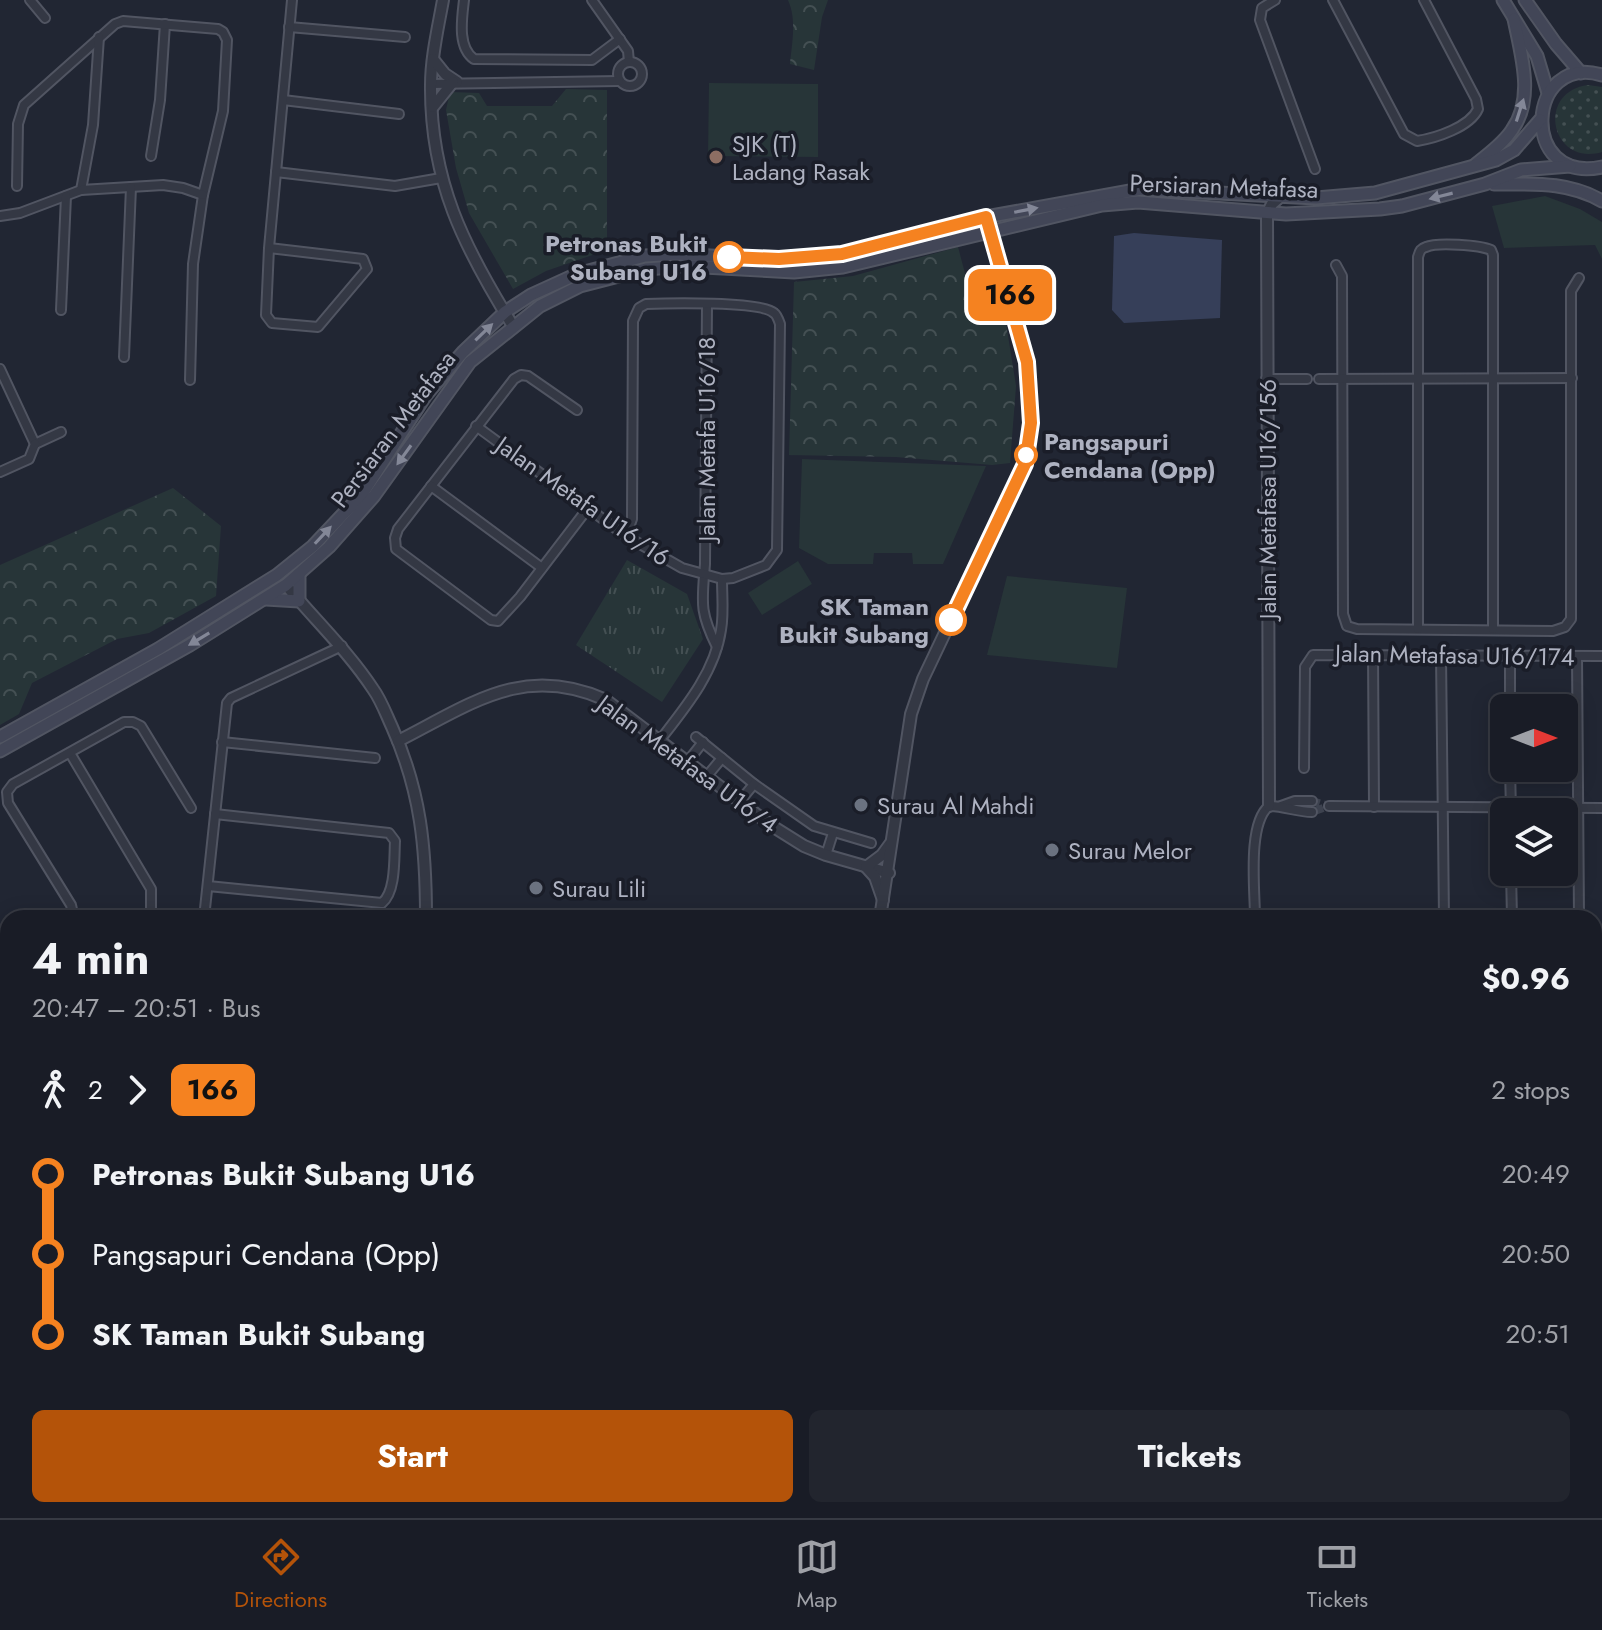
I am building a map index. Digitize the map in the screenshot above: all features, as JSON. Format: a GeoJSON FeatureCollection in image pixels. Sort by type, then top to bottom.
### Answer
{"type":"FeatureCollection","features":[{"type":"Feature","properties":{"kind":"main road"},"geometry":{"type":"LineString","coordinates":[[1503,0],[1537,56],[1548,93],[1540,120],[1542,134],[1549,149],[1570,166]]}},
{"type":"Feature","properties":{"kind":"main road"},"geometry":{"type":"LineString","coordinates":[[1525,0],[1581,73]]}},
{"type":"Feature","properties":{"kind":"main road"},"geometry":{"type":"LineString","coordinates":[[1472,168],[1508,136],[1522,109],[1524,78],[1514,19]]}},
{"type":"Feature","properties":{"kind":"main road"},"geometry":{"type":"LineString","coordinates":[[1548,93],[1568,76],[1581,73],[1602,75]]}},
{"type":"Feature","properties":{"kind":"main road","name":"Persiaran Metafasa"},"geometry":{"type":"LineString","coordinates":[[0,737],[158,649],[263,584],[313,546],[362,494],[426,395],[463,352],[505,312],[531,295],[577,274],[645,256],[676,254],[763,259],[842,254],[986,217],[1141,189],[1316,198],[1375,193],[1496,160],[1514,150],[1540,120]]}},
{"type":"Feature","properties":{"kind":"main road","name":"Persiaran Metafasa"},"geometry":{"type":"LineString","coordinates":[[0,751],[190,645],[286,585],[329,547],[374,496],[470,362],[540,306],[580,286],[646,269],[685,266],[766,272],[843,267],[1102,205],[1126,203],[1267,214],[1317,213],[1402,206],[1485,184],[1521,170],[1570,166],[1597,168]]}},
{"type":"Feature","properties":{"kind":"main road"},"geometry":{"type":"LineString","coordinates":[[1597,168],[1602,179]]}},
{"type":"Feature","properties":{"kind":"main road"},"geometry":{"type":"LineString","coordinates":[[1485,184],[1544,183],[1567,187],[1602,201]]}},
{"type":"Feature","properties":{"kind":"main road"},"geometry":{"type":"LineString","coordinates":[[266,599],[299,601],[299,574]]}},
{"type":"Feature","properties":{"kind":"main road"},"geometry":{"type":"LineString","coordinates":[[263,584],[279,582],[286,585]]}},
{"type":"Feature","properties":{"kind":"street"},"geometry":{"type":"LineString","coordinates":[[30,0],[45,18]]}},
{"type":"Feature","properties":{"kind":"street"},"geometry":{"type":"LineString","coordinates":[[269,248],[363,259],[367,269],[318,327],[272,323],[266,315],[269,248],[292,0]]}},
{"type":"Feature","properties":{"kind":"street"},"geometry":{"type":"LineString","coordinates":[[443,0],[431,84],[434,145],[441,178],[463,240],[513,326]]}},
{"type":"Feature","properties":{"kind":"street"},"geometry":{"type":"LineString","coordinates":[[464,0],[463,42],[465,50],[474,59],[592,60],[620,39]]}},
{"type":"Feature","properties":{"kind":"street"},"geometry":{"type":"LineString","coordinates":[[592,0],[628,51],[629,62]]}},
{"type":"Feature","properties":{"kind":"street"},"geometry":{"type":"LineString","coordinates":[[1275,0],[1262,8],[1260,20],[1315,169]]}},
{"type":"Feature","properties":{"kind":"street"},"geometry":{"type":"LineString","coordinates":[[1333,0],[1404,134],[1412,141],[1422,141],[1450,130],[1473,118],[1478,109],[1476,99],[1424,0]]}},
{"type":"Feature","properties":{"kind":"street"},"geometry":{"type":"LineString","coordinates":[[17,186],[18,124],[24,105],[115,24],[123,21],[165,24],[223,32],[227,40],[223,111],[203,195],[193,264],[190,380]]}},
{"type":"Feature","properties":{"kind":"street"},"geometry":{"type":"LineString","coordinates":[[151,156],[160,100],[165,24]]}},
{"type":"Feature","properties":{"kind":"street"},"geometry":{"type":"LineString","coordinates":[[289,27],[405,37]]}},
{"type":"Feature","properties":{"kind":"street"},"geometry":{"type":"LineString","coordinates":[[81,190],[93,125],[99,37]]}},
{"type":"Feature","properties":{"kind":"street"},"geometry":{"type":"LineString","coordinates":[[433,59],[455,82]]}},
{"type":"Feature","properties":{"kind":"street"},"geometry":{"type":"LineString","coordinates":[[629,62],[639,67],[642,73],[640,80],[632,87],[624,86],[617,74],[620,67],[629,62]]}},
{"type":"Feature","properties":{"kind":"street"},"geometry":{"type":"LineString","coordinates":[[431,84],[619,81]]}},
{"type":"Feature","properties":{"kind":"street"},"geometry":{"type":"LineString","coordinates":[[432,109],[455,82]]}},
{"type":"Feature","properties":{"kind":"street"},"geometry":{"type":"LineString","coordinates":[[283,100],[399,114]]}},
{"type":"Feature","properties":{"kind":"street"},"geometry":{"type":"LineString","coordinates":[[276,172],[395,186],[441,178]]}},
{"type":"Feature","properties":{"kind":"street"},"geometry":{"type":"LineString","coordinates":[[0,216],[20,213],[81,190],[163,185],[203,195]]}},
{"type":"Feature","properties":{"kind":"street"},"geometry":{"type":"LineString","coordinates":[[124,357],[131,187]]}},
{"type":"Feature","properties":{"kind":"street"},"geometry":{"type":"LineString","coordinates":[[1257,195],[1264,203],[1267,214]]}},
{"type":"Feature","properties":{"kind":"street"},"geometry":{"type":"LineString","coordinates":[[61,310],[66,196]]}},
{"type":"Feature","properties":{"kind":"street"},"geometry":{"type":"LineString","coordinates":[[1267,214],[1280,197]]}},
{"type":"Feature","properties":{"kind":"street","name":"Jalan Metafasa U16/156"},"geometry":{"type":"LineString","coordinates":[[1267,214],[1269,806]]}},
{"type":"Feature","properties":{"kind":"street"},"geometry":{"type":"LineString","coordinates":[[882,910],[911,714],[923,679],[1025,464],[1031,423],[1027,362],[986,217]]}},
{"type":"Feature","properties":{"kind":"street"},"geometry":{"type":"LineString","coordinates":[[1418,629],[1418,257],[1424,247],[1478,246],[1491,250],[1493,255],[1493,629]]}},
{"type":"Feature","properties":{"kind":"street"},"geometry":{"type":"LineString","coordinates":[[1336,265],[1342,276],[1343,614],[1347,626],[1357,629],[1553,631],[1565,627],[1571,619],[1571,291],[1579,278]]}},
{"type":"Feature","properties":{"kind":"street"},"geometry":{"type":"LineString","coordinates":[[626,536],[632,519],[633,321],[639,308],[646,304],[707,304]]}},
{"type":"Feature","properties":{"kind":"street","name":"Jalan Metafa U16/16"},"geometry":{"type":"LineString","coordinates":[[476,426],[626,536],[682,568],[722,579],[766,565],[777,550],[780,324],[776,314],[766,308],[707,304]]}},
{"type":"Feature","properties":{"kind":"street","name":"Jalan Metafa U16/18"},"geometry":{"type":"LineString","coordinates":[[701,603],[704,575],[707,304]]}},
{"type":"Feature","properties":{"kind":"street"},"geometry":{"type":"LineString","coordinates":[[0,369],[35,444]]}},
{"type":"Feature","properties":{"kind":"street"},"geometry":{"type":"LineString","coordinates":[[577,410],[528,376],[521,375],[514,379],[398,529],[396,549],[491,620],[503,618],[588,508]]}},
{"type":"Feature","properties":{"kind":"street"},"geometry":{"type":"LineString","coordinates":[[1319,379],[1572,378]]}},
{"type":"Feature","properties":{"kind":"street"},"geometry":{"type":"LineString","coordinates":[[1266,379],[1307,379]]}},
{"type":"Feature","properties":{"kind":"street"},"geometry":{"type":"LineString","coordinates":[[0,472],[29,459],[35,444],[61,432]]}},
{"type":"Feature","properties":{"kind":"street"},"geometry":{"type":"LineString","coordinates":[[431,486],[542,568]]}},
{"type":"Feature","properties":{"kind":"street"},"geometry":{"type":"LineString","coordinates":[[660,740],[694,696],[717,647],[721,629],[722,579]]}},
{"type":"Feature","properties":{"kind":"street"},"geometry":{"type":"LineString","coordinates":[[286,585],[342,646],[375,691],[398,741],[410,772],[424,836],[426,910]]}},
{"type":"Feature","properties":{"kind":"street"},"geometry":{"type":"LineString","coordinates":[[717,647],[706,625],[701,603],[721,602]]}},
{"type":"Feature","properties":{"kind":"street"},"geometry":{"type":"LineString","coordinates":[[205,910],[227,703],[231,698],[342,646]]}},
{"type":"Feature","properties":{"kind":"street","name":"Jalan Metafasa U16/174"},"geometry":{"type":"LineString","coordinates":[[1304,768],[1305,667],[1309,657],[1318,653],[1602,656]]}},
{"type":"Feature","properties":{"kind":"street"},"geometry":{"type":"LineString","coordinates":[[1373,654],[1374,807]]}},
{"type":"Feature","properties":{"kind":"street"},"geometry":{"type":"LineString","coordinates":[[1441,655],[1444,910]]}},
{"type":"Feature","properties":{"kind":"street"},"geometry":{"type":"LineString","coordinates":[[1510,655],[1510,694]]}},
{"type":"Feature","properties":{"kind":"street"},"geometry":{"type":"LineString","coordinates":[[1577,656],[1579,910]]}},
{"type":"Feature","properties":{"kind":"street","name":"Jalan Metafasa U16/4"},"geometry":{"type":"LineString","coordinates":[[398,741],[506,688],[561,685],[606,700],[772,826],[826,855],[889,873]]}},
{"type":"Feature","properties":{"kind":"street"},"geometry":{"type":"LineString","coordinates":[[72,910],[7,798],[13,784],[124,722],[133,722],[141,726],[191,808]]}},
{"type":"Feature","properties":{"kind":"street","name":"Jalan Metafasa U16/4"},"geometry":{"type":"LineString","coordinates":[[688,761],[699,740],[814,826],[871,843]]}},
{"type":"Feature","properties":{"kind":"street"},"geometry":{"type":"LineString","coordinates":[[222,742],[375,758]]}},
{"type":"Feature","properties":{"kind":"street"},"geometry":{"type":"LineString","coordinates":[[70,753],[153,893],[152,910]]}},
{"type":"Feature","properties":{"kind":"street"},"geometry":{"type":"LineString","coordinates":[[707,776],[722,758]]}},
{"type":"Feature","properties":{"kind":"street"},"geometry":{"type":"LineString","coordinates":[[740,801],[754,784]]}},
{"type":"Feature","properties":{"kind":"street"},"geometry":{"type":"LineString","coordinates":[[1255,910],[1255,838],[1259,816],[1269,806],[1312,801]]}},
{"type":"Feature","properties":{"kind":"street"},"geometry":{"type":"LineString","coordinates":[[1281,806],[1295,812],[1312,812]]}},
{"type":"Feature","properties":{"kind":"street"},"geometry":{"type":"LineString","coordinates":[[1329,806],[1490,809]]}},
{"type":"Feature","properties":{"kind":"street"},"geometry":{"type":"LineString","coordinates":[[1579,808],[1602,808]]}},
{"type":"Feature","properties":{"kind":"street"},"geometry":{"type":"LineString","coordinates":[[208,886],[382,903],[389,897],[393,869],[395,841],[389,833],[215,814]]}},
{"type":"Feature","properties":{"kind":"street"},"geometry":{"type":"LineString","coordinates":[[826,855],[833,833]]}},
{"type":"Feature","properties":{"kind":"street"},"geometry":{"type":"LineString","coordinates":[[884,902],[875,877],[866,867],[882,855],[893,839]]}},
{"type":"Feature","properties":{"kind":"street"},"geometry":{"type":"LineString","coordinates":[[1511,886],[1512,910]]}},
{"type":"Feature","properties":{"kind":"green space"},"geometry":{"type":"Polygon","coordinates":[[[788,0],[828,0],[822,17],[814,70],[790,64],[793,23],[788,0]]]}},
{"type":"Feature","properties":{"kind":"green space"},"geometry":{"type":"Polygon","coordinates":[[[709,83],[818,84],[818,157],[708,156],[709,83]]]}},
{"type":"Feature","properties":{"kind":"green space"},"geometry":{"type":"Polygon","coordinates":[[[1588,85],[1602,87],[1602,152],[1585,154],[1571,149],[1561,139],[1556,127],[1556,113],[1561,101],[1571,91],[1588,85]]]}},
{"type":"Feature","properties":{"kind":"green space"},"geometry":{"type":"Polygon","coordinates":[[[566,89],[607,90],[607,250],[546,271],[513,289],[469,213],[456,168],[446,110],[450,92],[479,93],[487,106],[552,106],[566,89]]]}},
{"type":"Feature","properties":{"kind":"green space"},"geometry":{"type":"Polygon","coordinates":[[[1545,196],[1580,209],[1602,222],[1602,259],[1595,245],[1504,248],[1492,206],[1545,196]]]}},
{"type":"Feature","properties":{"kind":"green space"},"geometry":{"type":"Polygon","coordinates":[[[958,247],[978,323],[1005,317],[1016,386],[1010,463],[992,465],[896,457],[789,455],[794,282],[853,276],[958,247]]]}},
{"type":"Feature","properties":{"kind":"green space"},"geometry":{"type":"Polygon","coordinates":[[[802,459],[986,466],[943,564],[913,564],[912,553],[874,553],[873,564],[828,564],[799,548],[802,459]]]}},
{"type":"Feature","properties":{"kind":"green space"},"geometry":{"type":"Polygon","coordinates":[[[173,488],[221,526],[216,596],[149,633],[117,639],[32,683],[19,714],[0,725],[0,565],[173,488]]]}},
{"type":"Feature","properties":{"kind":"green space"},"geometry":{"type":"Polygon","coordinates":[[[627,560],[687,594],[703,639],[662,702],[576,645],[627,560]]]}},
{"type":"Feature","properties":{"kind":"green space"},"geometry":{"type":"Polygon","coordinates":[[[798,561],[812,584],[762,615],[748,593],[798,561]]]}},
{"type":"Feature","properties":{"kind":"green space"},"geometry":{"type":"Polygon","coordinates":[[[1007,576],[1127,588],[1117,668],[987,655],[1007,576]]]}},
{"type":"Feature","properties":{"kind":"water"},"geometry":{"type":"Polygon","coordinates":[[[1134,233],[1222,240],[1220,318],[1124,323],[1112,310],[1114,236],[1134,233]]]}},
{"type":"Feature","properties":{"kind":"tunnel"},"geometry":{"type":"LineString","coordinates":[[1312,801],[1329,806],[1312,812]]}},
{"type":"Feature","properties":{"kind":"bus line","name":"166"},"geometry":{"type":"LineString","coordinates":[[729,257],[779,259],[842,254],[986,217],[1027,362],[1031,423],[1025,464],[951,620]]}},
{"type":"Feature","properties":{"kind":"place","name":"SJK (T) Ladang Rasak"},"geometry":{"type":"Point","coordinates":[716,157]}},
{"type":"Feature","properties":{"kind":"place","name":"Petronas Bukit Subang U16"},"geometry":{"type":"Point","coordinates":[729,257]}},
{"type":"Feature","properties":{"kind":"place","name":"Pangsapuri Cendana (Opp)"},"geometry":{"type":"Point","coordinates":[1026,455]}},
{"type":"Feature","properties":{"kind":"place","name":"SK Taman Bukit Subang"},"geometry":{"type":"Point","coordinates":[951,620]}},
{"type":"Feature","properties":{"kind":"place","name":"Surau Al Mahdi"},"geometry":{"type":"Point","coordinates":[861,805]}},
{"type":"Feature","properties":{"kind":"place","name":"Surau Melor"},"geometry":{"type":"Point","coordinates":[1052,850]}},
{"type":"Feature","properties":{"kind":"place","name":"Surau Lili"},"geometry":{"type":"Point","coordinates":[536,888]}}]}
